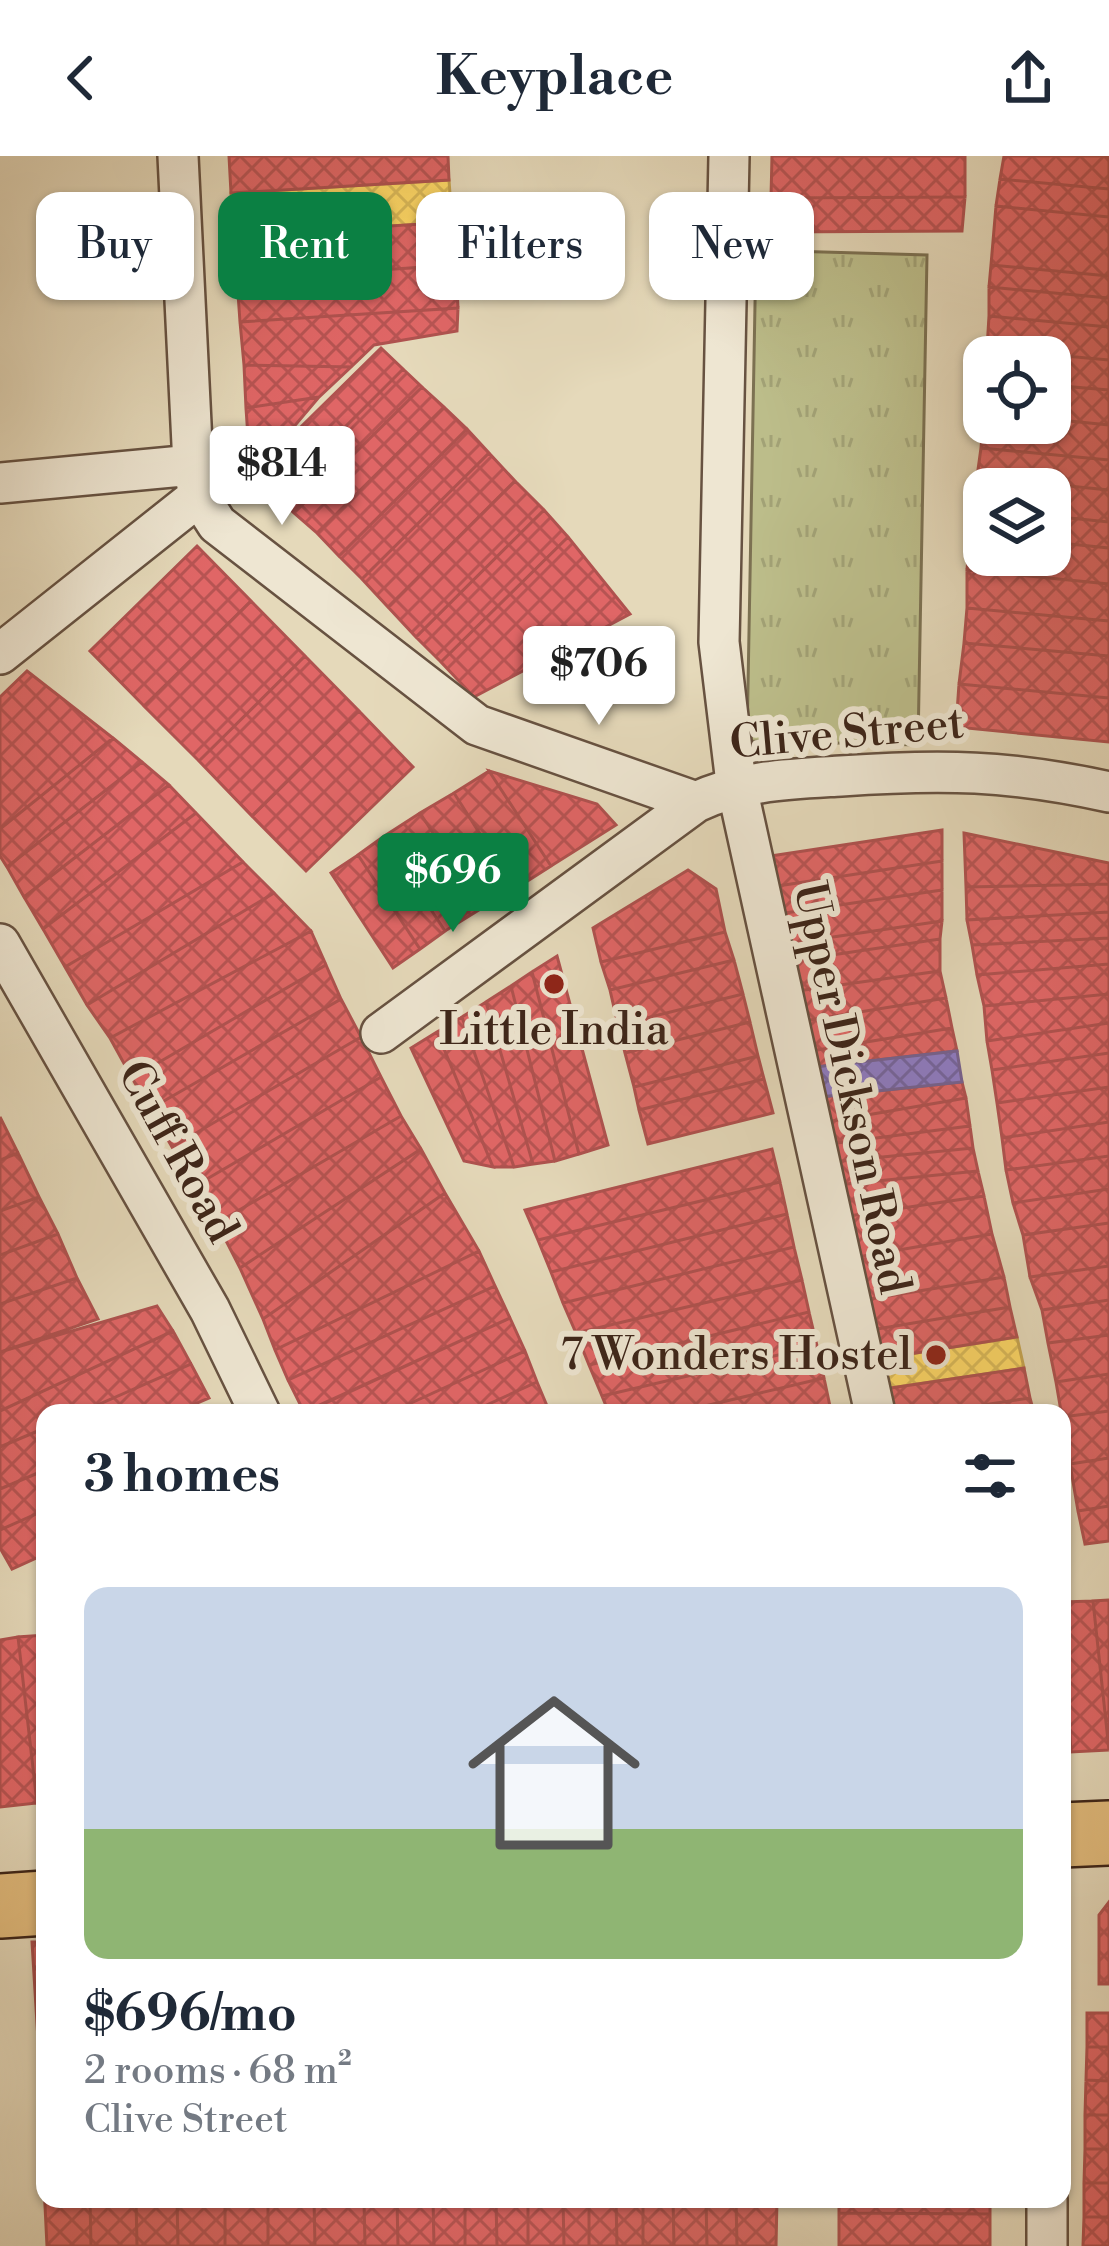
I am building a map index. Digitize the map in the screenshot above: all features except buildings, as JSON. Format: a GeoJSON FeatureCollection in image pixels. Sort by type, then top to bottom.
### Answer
{"type":"FeatureCollection","features":[{"type":"Feature","properties":{"kind":"main road"},"geometry":{"type":"LineString","coordinates":[[1071,1835],[1109,1833]]}},
{"type":"Feature","properties":{"kind":"main road"},"geometry":{"type":"LineString","coordinates":[[0,1906],[36,1904]]}},
{"type":"Feature","properties":{"kind":"street"},"geometry":{"type":"LineString","coordinates":[[178,156],[196,481],[218,524],[477,725],[696,802]]}},
{"type":"Feature","properties":{"kind":"street","name":"Upper Dickson Road"},"geometry":{"type":"LineString","coordinates":[[729,156],[719,642],[736,783],[873,1404]]}},
{"type":"Feature","properties":{"kind":"street"},"geometry":{"type":"LineString","coordinates":[[0,483],[196,481]]}},
{"type":"Feature","properties":{"kind":"street"},"geometry":{"type":"LineString","coordinates":[[0,655],[196,481]]}},
{"type":"Feature","properties":{"kind":"street","name":"Clive Street"},"geometry":{"type":"LineString","coordinates":[[381,1033],[696,802],[736,783],[976,770],[1109,792]]}},
{"type":"Feature","properties":{"kind":"street","name":"Cuff Road"},"geometry":{"type":"LineString","coordinates":[[0,944],[210,1310],[256,1404]]}},
{"type":"Feature","properties":{"kind":"street"},"geometry":{"type":"LineString","coordinates":[[1047,2208],[1047,2246]]}},
{"type":"Feature","properties":{"kind":"green space"},"geometry":{"type":"Polygon","coordinates":[[[814,252],[927,255],[918,745],[747,741],[755,300],[814,300],[814,252]]]}},
{"type":"Feature","properties":{"kind":"place","name":"Little India"},"geometry":{"type":"Point","coordinates":[554,984]}},
{"type":"Feature","properties":{"kind":"place","name":"7 Wonders Hostel"},"geometry":{"type":"Point","coordinates":[936,1355]}}]}
